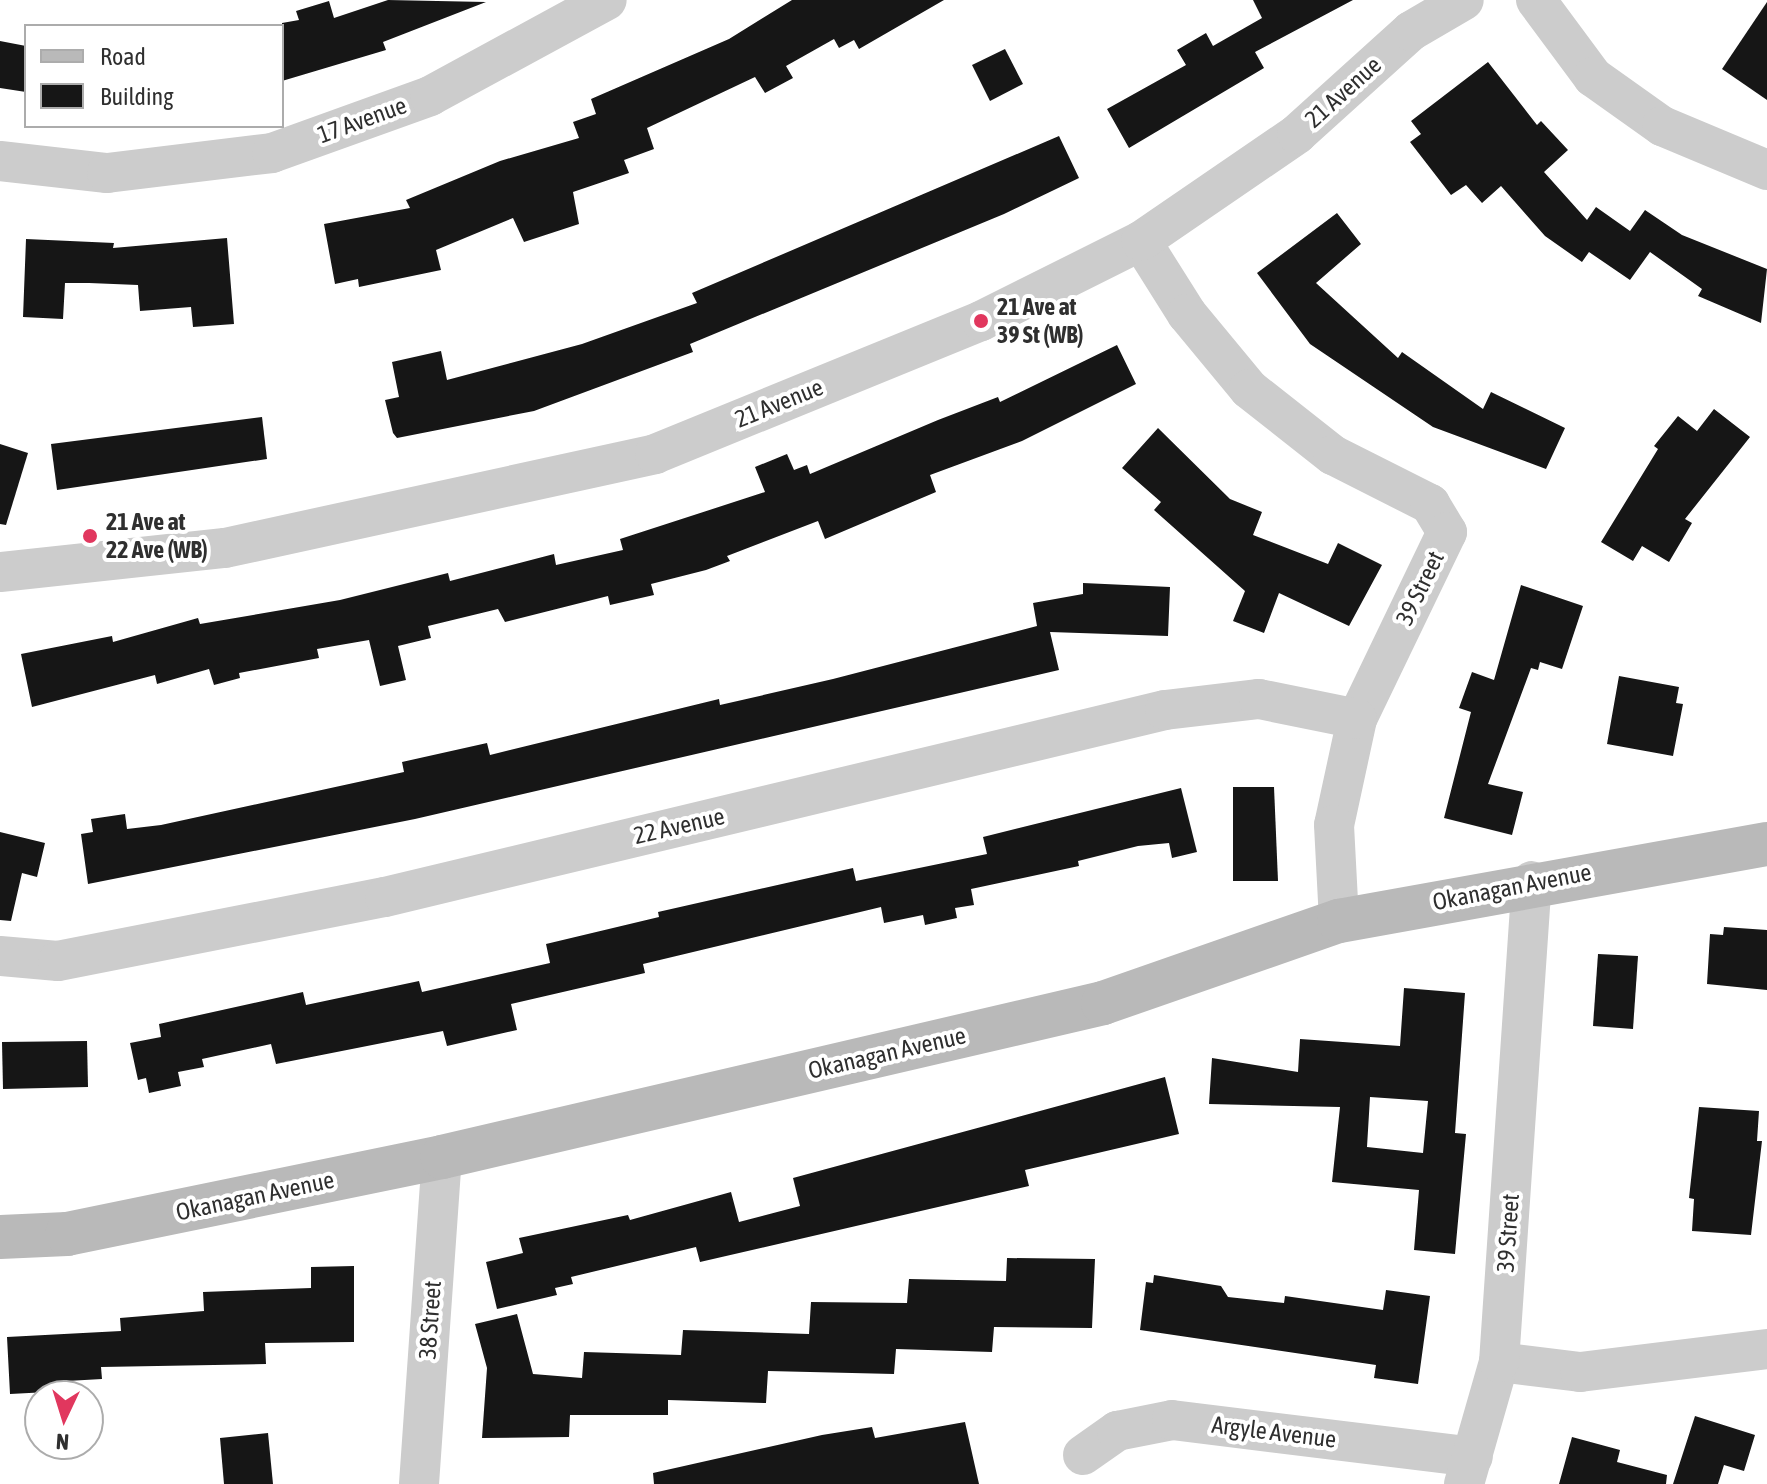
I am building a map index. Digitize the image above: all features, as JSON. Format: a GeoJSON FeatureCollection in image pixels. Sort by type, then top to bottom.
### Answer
{"type":"FeatureCollection","features":[{"type":"Feature","properties":{"kind":"street","name":"17 Avenue"},"geometry":{"type":"LineString","coordinates":[[0,161],[107,173],[272,153],[430,96],[607,0]]}},
{"type":"Feature","properties":{"kind":"street","name":"21 Avenue"},"geometry":{"type":"LineString","coordinates":[[0,572],[225,548],[655,454],[981,321],[1141,241],[1297,134],[1411,31],[1464,0]]}},
{"type":"Feature","properties":{"kind":"street"},"geometry":{"type":"LineString","coordinates":[[1536,0],[1593,77],[1662,126],[1767,170]]}},
{"type":"Feature","properties":{"kind":"street","name":"39 Street"},"geometry":{"type":"LineString","coordinates":[[1141,241],[1187,314],[1249,389],[1333,455],[1430,504],[1447,532],[1357,719],[1334,825],[1339,921]]}},
{"type":"Feature","properties":{"kind":"street","name":"22 Avenue"},"geometry":{"type":"LineString","coordinates":[[0,956],[58,961],[385,897],[1165,710],[1259,699],[1357,719]]}},
{"type":"Feature","properties":{"kind":"street","name":"Okanagan Avenue"},"geometry":{"type":"LineString","coordinates":[[0,1237],[67,1234],[442,1157],[1103,1003],[1339,921],[1532,881],[1767,844]]}},
{"type":"Feature","properties":{"kind":"street","name":"39 Street"},"geometry":{"type":"LineString","coordinates":[[1468,1471],[1499,1362],[1532,881]]}},
{"type":"Feature","properties":{"kind":"street","name":"38 Street"},"geometry":{"type":"LineString","coordinates":[[419,1484],[442,1157]]}},
{"type":"Feature","properties":{"kind":"street"},"geometry":{"type":"LineString","coordinates":[[1499,1362],[1580,1372],[1767,1349]]}},
{"type":"Feature","properties":{"kind":"street","name":"Argyle Avenue"},"geometry":{"type":"LineString","coordinates":[[1083,1455],[1117,1431],[1172,1420],[1468,1471]]}},
{"type":"Feature","properties":{"kind":"building"},"geometry":{"type":"Polygon","coordinates":[[[388,0],[486,2],[383,42],[386,50],[284,80],[282,23],[299,20],[296,11],[329,1],[334,18],[388,0]]]}},
{"type":"Feature","properties":{"kind":"building"},"geometry":{"type":"Polygon","coordinates":[[[792,0],[944,0],[859,49],[854,40],[839,48],[834,39],[786,66],[793,78],[765,93],[755,77],[647,128],[654,149],[624,160],[629,173],[573,192],[579,224],[524,242],[513,218],[436,250],[441,270],[359,287],[358,279],[335,284],[324,224],[410,208],[406,200],[500,161],[579,138],[573,122],[596,114],[591,99],[729,39],[792,0]]]}},
{"type":"Feature","properties":{"kind":"building"},"geometry":{"type":"Polygon","coordinates":[[[1253,0],[1353,0],[1255,52],[1264,68],[1129,148],[1107,109],[1186,65],[1177,50],[1206,33],[1213,46],[1262,18],[1253,0]]]}},
{"type":"Feature","properties":{"kind":"building"},"geometry":{"type":"Polygon","coordinates":[[[1767,2],[1767,100],[1722,69],[1767,2]]]}},
{"type":"Feature","properties":{"kind":"building"},"geometry":{"type":"Polygon","coordinates":[[[0,41],[24,46],[24,92],[0,88],[0,41]]]}},
{"type":"Feature","properties":{"kind":"building"},"geometry":{"type":"Polygon","coordinates":[[[1005,49],[1023,84],[990,101],[972,65],[1005,49]]]}},
{"type":"Feature","properties":{"kind":"building"},"geometry":{"type":"Polygon","coordinates":[[[1488,62],[1537,125],[1541,121],[1568,150],[1544,172],[1587,220],[1596,207],[1630,231],[1645,210],[1682,235],[1767,269],[1761,323],[1698,296],[1702,289],[1650,252],[1630,280],[1589,252],[1582,262],[1545,236],[1501,186],[1482,203],[1466,185],[1451,195],[1410,142],[1421,134],[1411,121],[1488,62]]]}},
{"type":"Feature","properties":{"kind":"building"},"geometry":{"type":"Polygon","coordinates":[[[1059,136],[1079,178],[1004,214],[690,344],[693,352],[534,411],[397,438],[393,433],[385,400],[399,397],[392,362],[441,351],[447,380],[582,344],[697,303],[692,293],[1059,136]]]}},
{"type":"Feature","properties":{"kind":"building"},"geometry":{"type":"Polygon","coordinates":[[[1337,213],[1361,244],[1316,283],[1398,358],[1402,352],[1483,409],[1491,392],[1565,428],[1546,469],[1433,427],[1310,344],[1257,273],[1337,213]]]}},
{"type":"Feature","properties":{"kind":"building"},"geometry":{"type":"Polygon","coordinates":[[[227,238],[234,324],[193,327],[191,307],[140,311],[138,285],[89,283],[65,283],[63,319],[23,317],[26,239],[114,243],[113,248],[227,238]]]}},
{"type":"Feature","properties":{"kind":"building"},"geometry":{"type":"Polygon","coordinates":[[[1117,345],[1136,384],[1022,441],[930,475],[936,492],[825,539],[818,521],[727,556],[730,561],[651,584],[654,595],[610,605],[608,596],[505,622],[498,609],[428,626],[431,638],[398,646],[406,680],[380,686],[369,640],[317,649],[319,658],[239,673],[240,678],[214,685],[209,669],[157,684],[155,675],[32,707],[21,654],[112,636],[113,642],[198,618],[200,624],[340,600],[448,573],[450,581],[554,554],[556,565],[623,550],[620,539],[765,492],[755,467],[787,454],[794,470],[807,465],[810,474],[998,397],[1000,402],[1117,345]]]}},
{"type":"Feature","properties":{"kind":"building"},"geometry":{"type":"Polygon","coordinates":[[[1714,409],[1750,437],[1685,519],[1692,523],[1669,562],[1642,546],[1633,561],[1601,542],[1658,449],[1654,446],[1678,416],[1697,431],[1714,409]]]}},
{"type":"Feature","properties":{"kind":"building"},"geometry":{"type":"Polygon","coordinates":[[[262,417],[267,459],[57,490],[51,444],[262,417]]]}},
{"type":"Feature","properties":{"kind":"building"},"geometry":{"type":"Polygon","coordinates":[[[1158,428],[1230,499],[1262,512],[1253,535],[1328,564],[1338,543],[1382,565],[1349,626],[1279,593],[1264,633],[1233,621],[1245,591],[1154,510],[1161,502],[1122,468],[1158,428]]]}},
{"type":"Feature","properties":{"kind":"building"},"geometry":{"type":"Polygon","coordinates":[[[0,444],[28,453],[6,525],[0,524],[0,444]]]}},
{"type":"Feature","properties":{"kind":"building"},"geometry":{"type":"Polygon","coordinates":[[[1083,583],[1170,587],[1168,636],[1050,632],[1059,670],[415,819],[88,884],[81,834],[93,832],[91,819],[125,814],[127,829],[161,825],[404,772],[402,762],[487,743],[490,755],[719,699],[720,705],[833,679],[1037,626],[1033,603],[1083,594],[1083,583]]]}},
{"type":"Feature","properties":{"kind":"building"},"geometry":{"type":"Polygon","coordinates":[[[1521,585],[1583,606],[1562,669],[1540,662],[1538,670],[1531,668],[1488,784],[1523,792],[1512,835],[1444,818],[1471,712],[1459,708],[1472,672],[1494,680],[1521,585]]]}},
{"type":"Feature","properties":{"kind":"building"},"geometry":{"type":"Polygon","coordinates":[[[1619,676],[1679,687],[1676,703],[1683,704],[1673,756],[1607,744],[1619,676]]]}},
{"type":"Feature","properties":{"kind":"building"},"geometry":{"type":"Polygon","coordinates":[[[1233,787],[1274,787],[1278,881],[1233,881],[1233,787]]]}},
{"type":"Feature","properties":{"kind":"building"},"geometry":{"type":"Polygon","coordinates":[[[1181,788],[1197,852],[1172,858],[1169,843],[1138,846],[1078,861],[1079,866],[971,889],[974,905],[955,908],[957,918],[925,925],[923,915],[884,923],[881,907],[643,964],[645,973],[511,1004],[517,1030],[447,1046],[443,1031],[276,1064],[271,1044],[202,1059],[204,1067],[178,1072],[181,1086],[149,1093],[146,1078],[138,1080],[130,1043],[161,1037],[159,1024],[303,992],[306,1005],[419,981],[422,992],[550,963],[546,944],[659,917],[658,912],[853,868],[856,881],[987,854],[983,837],[1181,788]]]}},
{"type":"Feature","properties":{"kind":"building"},"geometry":{"type":"Polygon","coordinates":[[[0,832],[45,843],[37,877],[22,873],[11,921],[0,920],[0,832]]]}},
{"type":"Feature","properties":{"kind":"building"},"geometry":{"type":"Polygon","coordinates":[[[1724,927],[1767,930],[1767,990],[1707,984],[1710,934],[1723,935],[1724,927]]]}},
{"type":"Feature","properties":{"kind":"building"},"geometry":{"type":"Polygon","coordinates":[[[1598,954],[1638,956],[1633,1029],[1593,1026],[1598,954]]]}},
{"type":"Feature","properties":{"kind":"building"},"geometry":{"type":"Polygon","coordinates":[[[1404,988],[1465,993],[1455,1133],[1466,1134],[1455,1254],[1414,1250],[1419,1190],[1332,1182],[1340,1107],[1209,1104],[1212,1058],[1298,1072],[1300,1039],[1400,1046],[1404,988]],[[1370,1097],[1367,1147],[1423,1153],[1428,1101],[1370,1097]]]}},
{"type":"Feature","properties":{"kind":"building"},"geometry":{"type":"Polygon","coordinates":[[[87,1041],[88,1087],[3,1089],[2,1042],[87,1041]]]}},
{"type":"Feature","properties":{"kind":"building"},"geometry":{"type":"Polygon","coordinates":[[[1165,1077],[1179,1134],[1025,1170],[1029,1186],[700,1262],[696,1247],[571,1277],[573,1284],[555,1288],[557,1295],[497,1309],[486,1262],[523,1253],[519,1238],[628,1215],[630,1220],[731,1192],[739,1222],[800,1206],[793,1178],[1165,1077]]]}},
{"type":"Feature","properties":{"kind":"building"},"geometry":{"type":"Polygon","coordinates":[[[1699,1107],[1759,1111],[1757,1141],[1762,1141],[1751,1235],[1692,1231],[1694,1199],[1689,1198],[1699,1107]]]}},
{"type":"Feature","properties":{"kind":"building"},"geometry":{"type":"Polygon","coordinates":[[[1007,1258],[1095,1259],[1092,1328],[994,1327],[992,1352],[896,1349],[894,1374],[768,1371],[766,1403],[668,1400],[668,1415],[570,1415],[569,1437],[482,1438],[487,1368],[475,1324],[517,1314],[533,1374],[582,1378],[584,1352],[681,1355],[683,1330],[809,1334],[811,1302],[907,1303],[909,1279],[1006,1281],[1007,1258]]]}},
{"type":"Feature","properties":{"kind":"building"},"geometry":{"type":"Polygon","coordinates":[[[354,1266],[354,1342],[265,1343],[266,1364],[101,1367],[102,1379],[24,1380],[24,1393],[10,1394],[7,1337],[121,1331],[120,1318],[204,1311],[203,1292],[311,1288],[311,1267],[354,1266]]]}},
{"type":"Feature","properties":{"kind":"building"},"geometry":{"type":"Polygon","coordinates":[[[1154,1275],[1221,1286],[1228,1297],[1284,1303],[1285,1296],[1383,1310],[1386,1290],[1430,1296],[1418,1384],[1374,1378],[1376,1365],[1140,1330],[1146,1282],[1153,1283],[1154,1275]]]}},
{"type":"Feature","properties":{"kind":"building"},"geometry":{"type":"Polygon","coordinates":[[[1695,1416],[1755,1435],[1744,1471],[1724,1465],[1718,1484],[1673,1484],[1695,1416]]]}},
{"type":"Feature","properties":{"kind":"building"},"geometry":{"type":"Polygon","coordinates":[[[965,1422],[979,1484],[654,1484],[653,1473],[822,1435],[872,1427],[875,1438],[965,1422]]]}},
{"type":"Feature","properties":{"kind":"building"},"geometry":{"type":"Polygon","coordinates":[[[268,1433],[273,1484],[224,1484],[220,1438],[268,1433]]]}},
{"type":"Feature","properties":{"kind":"building"},"geometry":{"type":"Polygon","coordinates":[[[1572,1437],[1620,1450],[1617,1462],[1667,1475],[1666,1484],[1559,1484],[1572,1437]]]}},
{"type":"Feature","properties":{"kind":"place","name":"21 Ave at 39 St (WB)"},"geometry":{"type":"Point","coordinates":[981,321]}},
{"type":"Feature","properties":{"kind":"place","name":"21 Ave at 22 Ave (WB)"},"geometry":{"type":"Point","coordinates":[90,536]}}]}
